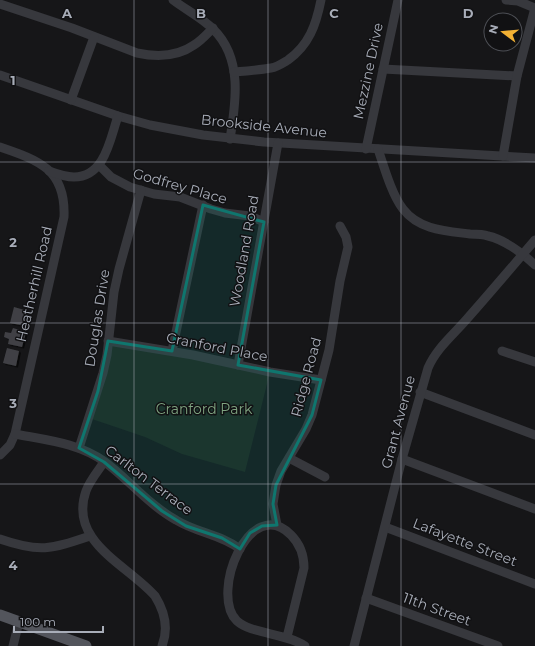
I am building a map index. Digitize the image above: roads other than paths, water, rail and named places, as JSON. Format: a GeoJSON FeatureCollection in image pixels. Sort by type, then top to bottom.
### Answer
{"type":"FeatureCollection","features":[{"type":"Feature","properties":{"kind":"main road"},"geometry":{"type":"LineString","coordinates":[[0,615],[64,642],[86,646]]}},
{"type":"Feature","properties":{"kind":"street"},"geometry":{"type":"LineString","coordinates":[[173,0],[204,20],[213,28],[224,42],[234,72],[236,91],[230,139]]}},
{"type":"Feature","properties":{"kind":"street"},"geometry":{"type":"LineString","coordinates":[[234,72],[271,68],[285,62],[293,56],[301,49],[311,35],[315,26],[321,0]]}},
{"type":"Feature","properties":{"kind":"street","name":"Mezzine Drive"},"geometry":{"type":"LineString","coordinates":[[366,149],[398,0]]}},
{"type":"Feature","properties":{"kind":"street"},"geometry":{"type":"LineString","coordinates":[[503,156],[517,76],[535,8],[518,1],[506,0]]}},
{"type":"Feature","properties":{"kind":"street"},"geometry":{"type":"LineString","coordinates":[[0,5],[94,36],[136,53],[146,55],[165,55],[176,53],[194,45],[213,28]]}},
{"type":"Feature","properties":{"kind":"street"},"geometry":{"type":"LineString","coordinates":[[71,100],[94,36]]}},
{"type":"Feature","properties":{"kind":"street"},"geometry":{"type":"LineString","coordinates":[[383,69],[517,76]]}},
{"type":"Feature","properties":{"kind":"street","name":"Brookside Avenue"},"geometry":{"type":"LineString","coordinates":[[0,75],[118,116],[179,131],[230,139],[366,149],[535,158]]}},
{"type":"Feature","properties":{"kind":"street"},"geometry":{"type":"LineString","coordinates":[[49,171],[68,177],[88,174],[99,165],[103,158],[118,116]]}},
{"type":"Feature","properties":{"kind":"street","name":"Woodland Road"},"geometry":{"type":"LineString","coordinates":[[238,365],[278,143]]}},
{"type":"Feature","properties":{"kind":"street","name":"Heatherhill Road"},"geometry":{"type":"LineString","coordinates":[[0,147],[34,159],[49,171],[60,188],[63,198],[64,217],[15,434],[10,445],[0,455]]}},
{"type":"Feature","properties":{"kind":"street"},"geometry":{"type":"LineString","coordinates":[[378,149],[397,200],[408,215],[416,222],[432,228],[488,236],[498,239],[523,254],[535,265]]}},
{"type":"Feature","properties":{"kind":"street","name":"Godfrey Place"},"geometry":{"type":"LineString","coordinates":[[99,165],[106,173],[120,183],[161,196],[180,197],[225,213],[250,216],[264,222]]}},
{"type":"Feature","properties":{"kind":"street","name":"Douglas Drive"},"geometry":{"type":"LineString","coordinates":[[79,448],[103,373],[118,270],[141,190]]}},
{"type":"Feature","properties":{"kind":"street"},"geometry":{"type":"LineString","coordinates":[[172,351],[203,205]]}},
{"type":"Feature","properties":{"kind":"street","name":"Ridge Road"},"geometry":{"type":"LineString","coordinates":[[277,525],[273,504],[276,485],[281,471],[306,429],[312,415],[329,350],[340,281],[348,247],[346,237],[340,226]]}},
{"type":"Feature","properties":{"kind":"street","name":"Grant Avenue"},"geometry":{"type":"LineString","coordinates":[[354,646],[420,392],[433,356],[535,240]]}},
{"type":"Feature","properties":{"kind":"street","name":"Cranford Place"},"geometry":{"type":"LineString","coordinates":[[108,341],[172,351],[270,372],[321,380]]}},
{"type":"Feature","properties":{"kind":"street"},"geometry":{"type":"LineString","coordinates":[[502,351],[535,362]]}},
{"type":"Feature","properties":{"kind":"street"},"geometry":{"type":"LineString","coordinates":[[420,392],[535,435]]}},
{"type":"Feature","properties":{"kind":"street","name":"Carlton Terrace"},"geometry":{"type":"LineString","coordinates":[[15,434],[64,443],[79,448],[104,462],[162,511],[175,520],[193,529],[222,538],[240,549]]}},
{"type":"Feature","properties":{"kind":"street"},"geometry":{"type":"LineString","coordinates":[[288,458],[325,477]]}},
{"type":"Feature","properties":{"kind":"street"},"geometry":{"type":"LineString","coordinates":[[402,459],[535,510]]}},
{"type":"Feature","properties":{"kind":"street"},"geometry":{"type":"LineString","coordinates":[[104,462],[90,482],[84,500],[84,517],[90,536],[109,556],[156,596],[165,620],[165,638],[162,646]]}},
{"type":"Feature","properties":{"kind":"street"},"geometry":{"type":"LineString","coordinates":[[287,637],[304,568],[304,561],[300,547],[296,540],[277,525],[269,525],[256,529],[246,538],[240,549],[232,568],[229,581],[228,604],[233,615],[242,624],[248,627],[287,637],[305,646]]}},
{"type":"Feature","properties":{"kind":"street","name":"Lafayette Street"},"geometry":{"type":"LineString","coordinates":[[385,527],[535,584]]}},
{"type":"Feature","properties":{"kind":"street"},"geometry":{"type":"LineString","coordinates":[[0,539],[18,546],[38,549],[59,547],[90,536]]}},
{"type":"Feature","properties":{"kind":"street","name":"11th Street"},"geometry":{"type":"LineString","coordinates":[[366,598],[498,646]]}},
{"type":"Feature","properties":{"kind":"street"},"geometry":{"type":"LineString","coordinates":[[13,646],[19,622]]}},
{"type":"Feature","properties":{"kind":"park label","name":"Cranford Park"},"geometry":{"type":"Point","coordinates":[204,409]}}]}
